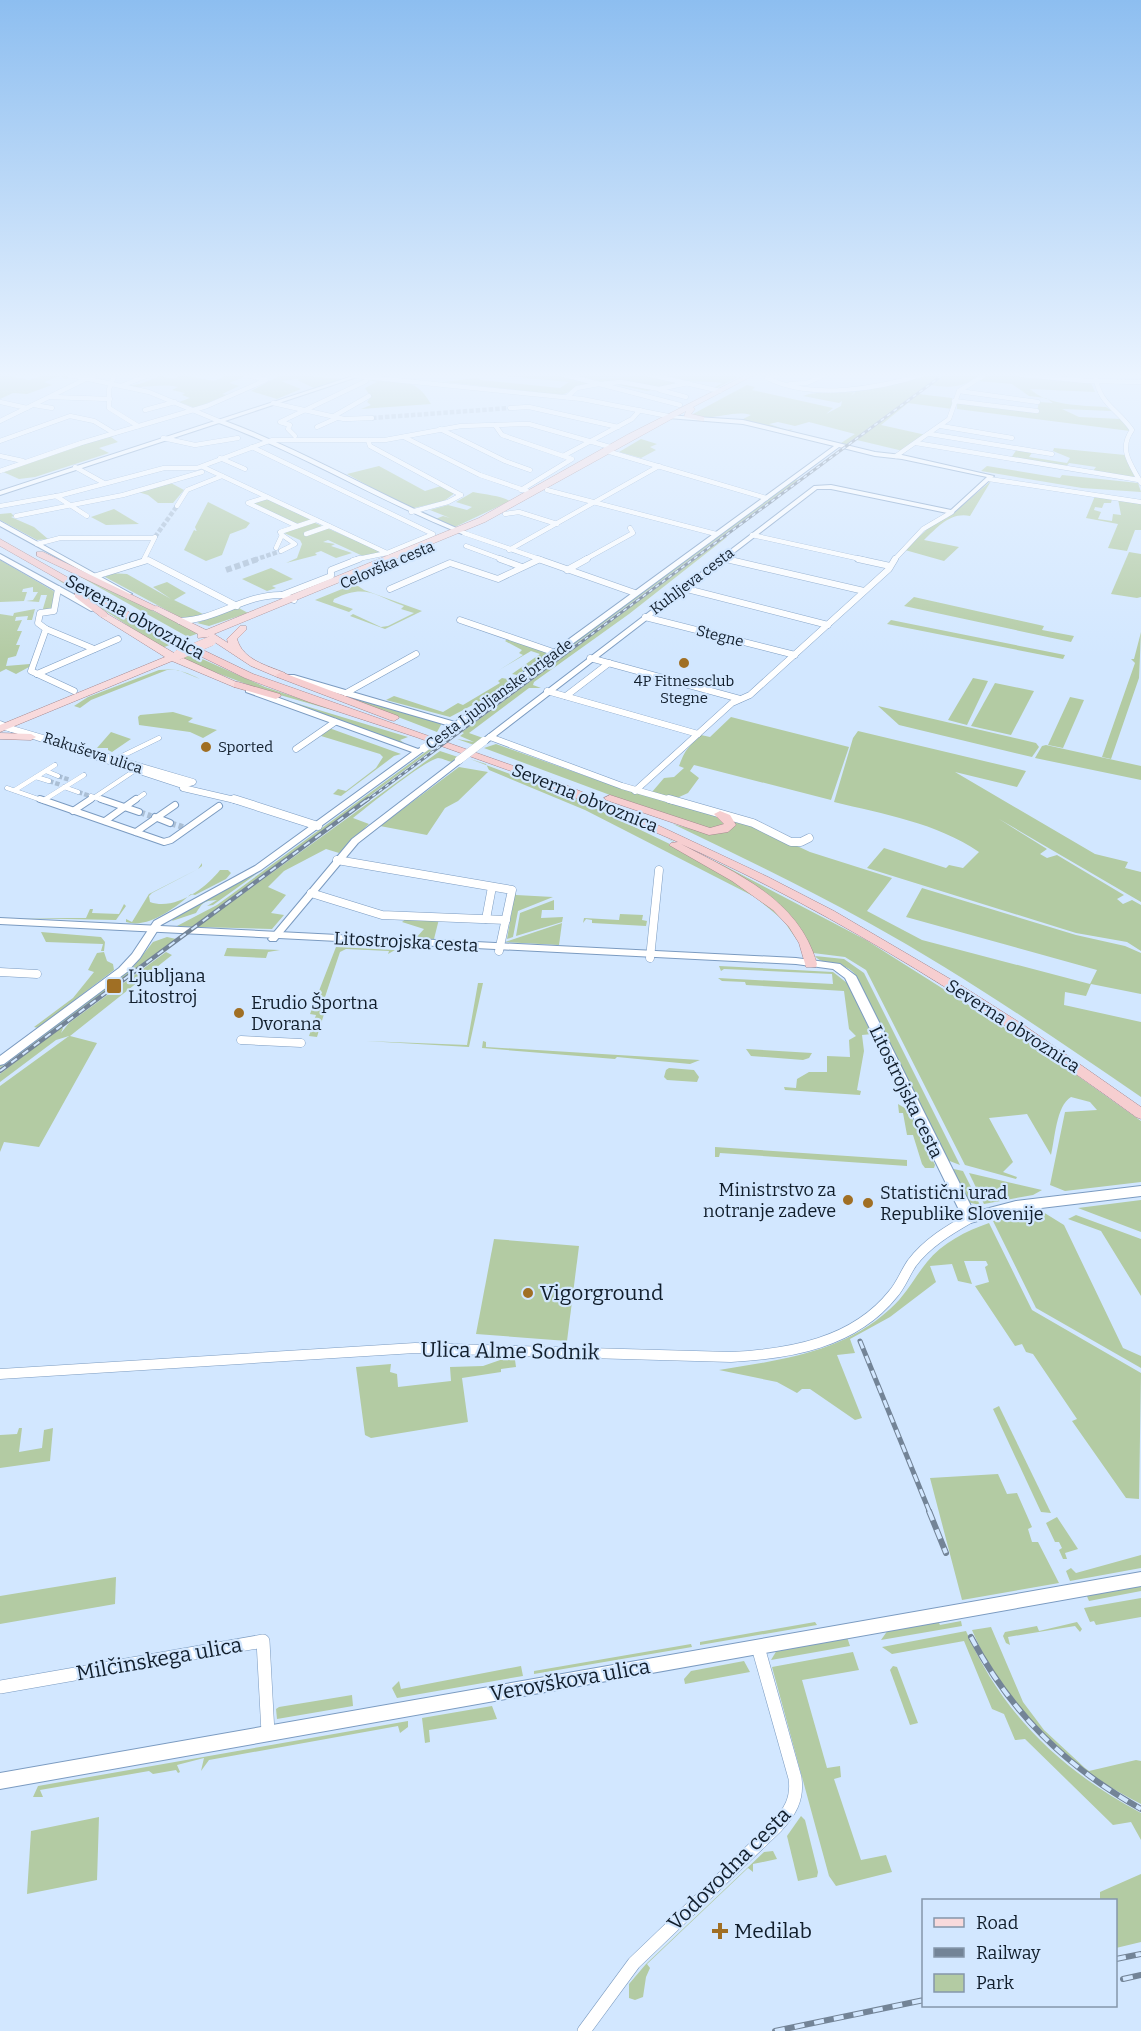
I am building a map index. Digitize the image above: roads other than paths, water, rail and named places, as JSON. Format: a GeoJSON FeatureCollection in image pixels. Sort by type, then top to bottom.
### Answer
{"type":"FeatureCollection","features":[{"type":"Feature","properties":{"kind":"highway"},"geometry":{"type":"LineString","coordinates":[[4,541],[154,608]]}},
{"type":"Feature","properties":{"kind":"highway"},"geometry":{"type":"LineString","coordinates":[[4,541],[104,615]]}},
{"type":"Feature","properties":{"kind":"highway","name":"Severna obvoznica"},"geometry":{"type":"LineString","coordinates":[[4,541],[225,666],[424,742],[573,789],[716,849],[876,933],[990,1001],[1141,1103]]}},
{"type":"Feature","properties":{"kind":"highway"},"geometry":{"type":"LineString","coordinates":[[281,675],[418,727],[424,742]]}},
{"type":"Feature","properties":{"kind":"highway"},"geometry":{"type":"LineString","coordinates":[[238,685],[407,734],[424,742]]}},
{"type":"Feature","properties":{"kind":"highway"},"geometry":{"type":"LineString","coordinates":[[573,789],[703,831],[715,832],[728,828],[729,820],[720,814]]}},
{"type":"Feature","properties":{"kind":"highway"},"geometry":{"type":"LineString","coordinates":[[573,789],[647,829],[768,900],[797,930],[809,953],[811,964]]}},
{"type":"Feature","properties":{"kind":"highway","name":"Severna obvoznica"},"geometry":{"type":"LineString","coordinates":[[573,789],[706,850],[861,932],[1008,1022],[1141,1114]]}},
{"type":"Feature","properties":{"kind":"main road","name":"Celovška cesta"},"geometry":{"type":"LineString","coordinates":[[207,637],[243,628],[461,532],[576,469]]}},
{"type":"Feature","properties":{"kind":"main road","name":"Celovška cesta"},"geometry":{"type":"LineString","coordinates":[[1,728],[74,691],[172,654],[227,626],[505,514],[580,469]]}},
{"type":"Feature","properties":{"kind":"main road"},"geometry":{"type":"LineString","coordinates":[[207,637],[276,607]]}},
{"type":"Feature","properties":{"kind":"main road"},"geometry":{"type":"LineString","coordinates":[[154,608],[281,675]]}},
{"type":"Feature","properties":{"kind":"main road"},"geometry":{"type":"LineString","coordinates":[[104,615],[189,665],[238,685]]}},
{"type":"Feature","properties":{"kind":"main road"},"geometry":{"type":"LineString","coordinates":[[184,623],[203,628],[227,626]]}},
{"type":"Feature","properties":{"kind":"main road"},"geometry":{"type":"LineString","coordinates":[[236,652],[232,639],[243,628]]}},
{"type":"Feature","properties":{"kind":"main road"},"geometry":{"type":"LineString","coordinates":[[143,664],[150,652],[150,644]]}},
{"type":"Feature","properties":{"kind":"main road"},"geometry":{"type":"LineString","coordinates":[[109,682],[172,654]]}},
{"type":"Feature","properties":{"kind":"main road","name":"Celovška cesta"},"geometry":{"type":"LineString","coordinates":[[1,728],[109,682],[143,664]]}},
{"type":"Feature","properties":{"kind":"main road"},"geometry":{"type":"LineString","coordinates":[[143,664],[189,665]]}},
{"type":"Feature","properties":{"kind":"main road"},"geometry":{"type":"LineString","coordinates":[[26,717],[22,725],[32,736]]}},
{"type":"Feature","properties":{"kind":"main road"},"geometry":{"type":"LineString","coordinates":[[1,728],[32,736]]}},
{"type":"Feature","properties":{"kind":"main road","name":"Litostrojska cesta"},"geometry":{"type":"LineString","coordinates":[[0,921],[151,931]]}},
{"type":"Feature","properties":{"kind":"main road","name":"Litostrojska cesta"},"geometry":{"type":"LineString","coordinates":[[0,926],[258,936],[838,966],[850,976],[970,1218]]}},
{"type":"Feature","properties":{"kind":"main road"},"geometry":{"type":"LineString","coordinates":[[970,1218],[1016,1206],[1141,1191]]}},
{"type":"Feature","properties":{"kind":"street"},"geometry":{"type":"LineString","coordinates":[[0,494],[70,469]]}},
{"type":"Feature","properties":{"kind":"street"},"geometry":{"type":"LineString","coordinates":[[78,469],[104,483]]}},
{"type":"Feature","properties":{"kind":"street"},"geometry":{"type":"LineString","coordinates":[[0,506],[56,496],[161,469]]}},
{"type":"Feature","properties":{"kind":"street"},"geometry":{"type":"LineString","coordinates":[[16,516],[128,494],[204,469]]}},
{"type":"Feature","properties":{"kind":"street"},"geometry":{"type":"LineString","coordinates":[[208,469],[387,553]]}},
{"type":"Feature","properties":{"kind":"street"},"geometry":{"type":"LineString","coordinates":[[184,623],[265,595],[282,595],[324,580],[330,576],[332,570],[351,561],[387,553],[433,534],[297,469]]}},
{"type":"Feature","properties":{"kind":"street"},"geometry":{"type":"LineString","coordinates":[[331,469],[411,512],[538,560],[635,593]]}},
{"type":"Feature","properties":{"kind":"street"},"geometry":{"type":"LineString","coordinates":[[411,512],[461,495],[412,469]]}},
{"type":"Feature","properties":{"kind":"street"},"geometry":{"type":"LineString","coordinates":[[468,469],[534,493]]}},
{"type":"Feature","properties":{"kind":"street"},"geometry":{"type":"LineString","coordinates":[[522,490],[557,469]]}},
{"type":"Feature","properties":{"kind":"street"},"geometry":{"type":"LineString","coordinates":[[509,549],[654,469]]}},
{"type":"Feature","properties":{"kind":"street"},"geometry":{"type":"LineString","coordinates":[[668,469],[766,498]]}},
{"type":"Feature","properties":{"kind":"street","name":"Cesta Ljubljanske brigade"},"geometry":{"type":"LineString","coordinates":[[151,931],[172,913],[258,868],[318,826],[424,742],[452,728],[806,469]]}},
{"type":"Feature","properties":{"kind":"street"},"geometry":{"type":"LineString","coordinates":[[954,469],[1126,500],[1141,500]]}},
{"type":"Feature","properties":{"kind":"street"},"geometry":{"type":"LineString","coordinates":[[1068,469],[1140,481]]}},
{"type":"Feature","properties":{"kind":"street"},"geometry":{"type":"LineString","coordinates":[[177,506],[187,490],[222,476]]}},
{"type":"Feature","properties":{"kind":"street"},"geometry":{"type":"LineString","coordinates":[[635,790],[732,703],[750,696],[890,566],[892,559],[934,521],[945,518],[952,512],[987,476]]}},
{"type":"Feature","properties":{"kind":"street","name":"Kuhljeva cesta"},"geometry":{"type":"LineString","coordinates":[[274,937],[337,860],[366,830],[813,489],[822,486],[952,512]]}},
{"type":"Feature","properties":{"kind":"street"},"geometry":{"type":"LineString","coordinates":[[547,490],[716,534]]}},
{"type":"Feature","properties":{"kind":"street"},"geometry":{"type":"LineString","coordinates":[[56,496],[87,516]]}},
{"type":"Feature","properties":{"kind":"street"},"geometry":{"type":"LineString","coordinates":[[267,497],[248,503],[297,526]]}},
{"type":"Feature","properties":{"kind":"street"},"geometry":{"type":"LineString","coordinates":[[505,514],[519,512],[557,524]]}},
{"type":"Feature","properties":{"kind":"street"},"geometry":{"type":"LineString","coordinates":[[282,535],[295,544],[279,549],[282,535],[280,532],[316,520]]}},
{"type":"Feature","properties":{"kind":"street"},"geometry":{"type":"LineString","coordinates":[[0,523],[154,608]]}},
{"type":"Feature","properties":{"kind":"street"},"geometry":{"type":"LineString","coordinates":[[306,534],[329,526]]}},
{"type":"Feature","properties":{"kind":"street"},"geometry":{"type":"LineString","coordinates":[[567,570],[633,533],[630,528]]}},
{"type":"Feature","properties":{"kind":"street"},"geometry":{"type":"LineString","coordinates":[[752,535],[890,566]]}},
{"type":"Feature","properties":{"kind":"street"},"geometry":{"type":"LineString","coordinates":[[37,543],[60,538],[154,538],[144,560]]}},
{"type":"Feature","properties":{"kind":"street"},"geometry":{"type":"LineString","coordinates":[[466,546],[522,567]]}},
{"type":"Feature","properties":{"kind":"street"},"geometry":{"type":"LineString","coordinates":[[0,556],[104,615]]}},
{"type":"Feature","properties":{"kind":"street"},"geometry":{"type":"LineString","coordinates":[[722,558],[864,591]]}},
{"type":"Feature","properties":{"kind":"street"},"geometry":{"type":"LineString","coordinates":[[96,576],[144,560],[237,606]]}},
{"type":"Feature","properties":{"kind":"street"},"geometry":{"type":"LineString","coordinates":[[390,589],[453,563],[498,579],[538,560]]}},
{"type":"Feature","properties":{"kind":"street"},"geometry":{"type":"LineString","coordinates":[[683,588],[828,625]]}},
{"type":"Feature","properties":{"kind":"street"},"geometry":{"type":"LineString","coordinates":[[58,589],[58,599],[53,612],[40,613],[38,623],[46,629],[94,649]]}},
{"type":"Feature","properties":{"kind":"street"},"geometry":{"type":"LineString","coordinates":[[282,595],[294,600]]}},
{"type":"Feature","properties":{"kind":"street"},"geometry":{"type":"LineString","coordinates":[[58,599],[72,597]]}},
{"type":"Feature","properties":{"kind":"street","name":"Stegne"},"geometry":{"type":"LineString","coordinates":[[645,617],[795,655]]}},
{"type":"Feature","properties":{"kind":"street"},"geometry":{"type":"LineString","coordinates":[[460,620],[556,653]]}},
{"type":"Feature","properties":{"kind":"street"},"geometry":{"type":"LineString","coordinates":[[46,629],[31,671],[74,691]]}},
{"type":"Feature","properties":{"kind":"street"},"geometry":{"type":"LineString","coordinates":[[37,674],[118,639]]}},
{"type":"Feature","properties":{"kind":"street"},"geometry":{"type":"LineString","coordinates":[[346,693],[416,654]]}},
{"type":"Feature","properties":{"kind":"street"},"geometry":{"type":"LineString","coordinates":[[590,658],[741,700]]}},
{"type":"Feature","properties":{"kind":"street"},"geometry":{"type":"LineString","coordinates":[[566,696],[609,663]]}},
{"type":"Feature","properties":{"kind":"street"},"geometry":{"type":"LineString","coordinates":[[281,675],[346,693],[452,728]]}},
{"type":"Feature","properties":{"kind":"street"},"geometry":{"type":"LineString","coordinates":[[238,685],[335,722],[424,742]]}},
{"type":"Feature","properties":{"kind":"street"},"geometry":{"type":"LineString","coordinates":[[547,691],[698,734]]}},
{"type":"Feature","properties":{"kind":"street"},"geometry":{"type":"LineString","coordinates":[[296,749],[335,722]]}},
{"type":"Feature","properties":{"kind":"street","name":"Rakuševa ulica"},"geometry":{"type":"LineString","coordinates":[[32,736],[184,786],[193,783],[218,794]]}},
{"type":"Feature","properties":{"kind":"street","name":"Rakuševa ulica"},"geometry":{"type":"LineString","coordinates":[[32,736],[318,826]]}},
{"type":"Feature","properties":{"kind":"street"},"geometry":{"type":"LineString","coordinates":[[120,757],[159,738]]}},
{"type":"Feature","properties":{"kind":"street"},"geometry":{"type":"LineString","coordinates":[[487,739],[635,790],[753,823],[791,842],[801,842],[810,838]]}},
{"type":"Feature","properties":{"kind":"street","name":"Rakuševa ulica"},"geometry":{"type":"LineString","coordinates":[[15,790],[55,765]]}},
{"type":"Feature","properties":{"kind":"street"},"geometry":{"type":"LineString","coordinates":[[46,771],[58,776]]}},
{"type":"Feature","properties":{"kind":"street","name":"Rakuševa ulica"},"geometry":{"type":"LineString","coordinates":[[73,811],[134,771]]}},
{"type":"Feature","properties":{"kind":"street","name":"Rakuševa ulica"},"geometry":{"type":"LineString","coordinates":[[44,800],[72,780],[84,775]]}},
{"type":"Feature","properties":{"kind":"street"},"geometry":{"type":"LineString","coordinates":[[36,777],[49,781]]}},
{"type":"Feature","properties":{"kind":"street"},"geometry":{"type":"LineString","coordinates":[[64,786],[78,792]]}},
{"type":"Feature","properties":{"kind":"street"},"geometry":{"type":"LineString","coordinates":[[7,788],[165,842],[219,806]]}},
{"type":"Feature","properties":{"kind":"street","name":"Rakuševa ulica"},"geometry":{"type":"LineString","coordinates":[[105,821],[144,794]]}},
{"type":"Feature","properties":{"kind":"street"},"geometry":{"type":"LineString","coordinates":[[92,797],[139,812]]}},
{"type":"Feature","properties":{"kind":"street"},"geometry":{"type":"LineString","coordinates":[[136,832],[154,817],[175,805]]}},
{"type":"Feature","properties":{"kind":"street"},"geometry":{"type":"LineString","coordinates":[[154,817],[170,823]]}},
{"type":"Feature","properties":{"kind":"street"},"geometry":{"type":"LineString","coordinates":[[337,860],[512,890],[500,949]]}},
{"type":"Feature","properties":{"kind":"street"},"geometry":{"type":"LineString","coordinates":[[650,956],[658,870]]}},
{"type":"Feature","properties":{"kind":"street"},"geometry":{"type":"LineString","coordinates":[[486,919],[492,887]]}},
{"type":"Feature","properties":{"kind":"street"},"geometry":{"type":"LineString","coordinates":[[311,893],[382,915],[506,920]]}},
{"type":"Feature","properties":{"kind":"street"},"geometry":{"type":"LineString","coordinates":[[0,1061],[123,970],[136,956],[151,931]]}},
{"type":"Feature","properties":{"kind":"street"},"geometry":{"type":"LineString","coordinates":[[0,972],[37,974]]}},
{"type":"Feature","properties":{"kind":"street"},"geometry":{"type":"LineString","coordinates":[[241,1040],[301,1043]]}},
{"type":"Feature","properties":{"kind":"street","name":"Ulica Alme Sodnik"},"geometry":{"type":"LineString","coordinates":[[0,1374],[415,1348],[731,1357],[781,1353],[825,1341],[863,1321],[890,1297],[924,1250],[946,1232],[970,1218]]}},
{"type":"Feature","properties":{"kind":"street","name":"Verovškova ulica"},"geometry":{"type":"LineString","coordinates":[[0,1781],[1141,1579]]}},
{"type":"Feature","properties":{"kind":"street","name":"Milčinskega ulica"},"geometry":{"type":"LineString","coordinates":[[0,1688],[263,1641],[268,1733]]}},
{"type":"Feature","properties":{"kind":"street","name":"Vodovodna cesta"},"geometry":{"type":"LineString","coordinates":[[584,2031],[634,1963],[776,1827],[794,1803],[797,1788],[795,1778],[758,1647]]}},
{"type":"Feature","properties":{"kind":"tunnel"},"geometry":{"type":"LineString","coordinates":[[155,537],[177,506]]}},
{"type":"Feature","properties":{"kind":"tunnel"},"geometry":{"type":"LineString","coordinates":[[254,560],[281,551]]}},
{"type":"Feature","properties":{"kind":"tunnel"},"geometry":{"type":"LineString","coordinates":[[226,570],[258,559]]}},
{"type":"Feature","properties":{"kind":"tunnel"},"geometry":{"type":"LineString","coordinates":[[58,776],[70,780]]}},
{"type":"Feature","properties":{"kind":"tunnel"},"geometry":{"type":"LineString","coordinates":[[49,781],[61,785]]}},
{"type":"Feature","properties":{"kind":"tunnel"},"geometry":{"type":"LineString","coordinates":[[78,792],[90,796]]}},
{"type":"Feature","properties":{"kind":"tunnel"},"geometry":{"type":"LineString","coordinates":[[139,812],[151,816]]}},
{"type":"Feature","properties":{"kind":"tunnel"},"geometry":{"type":"LineString","coordinates":[[170,823],[183,827]]}},
{"type":"Feature","properties":{"kind":"railway"},"geometry":{"type":"LineString","coordinates":[[366,801],[816,469]]}},
{"type":"Feature","properties":{"kind":"railway"},"geometry":{"type":"LineString","coordinates":[[0,1071],[368,799]]}},
{"type":"Feature","properties":{"kind":"railway"},"geometry":{"type":"LineString","coordinates":[[860,1341],[930,1513]]}},
{"type":"Feature","properties":{"kind":"railway"},"geometry":{"type":"LineString","coordinates":[[929,1511],[946,1553]]}},
{"type":"Feature","properties":{"kind":"railway"},"geometry":{"type":"LineString","coordinates":[[971,1637],[1004,1690],[1043,1736],[1088,1775],[1141,1809]]}},
{"type":"Feature","properties":{"kind":"railway"},"geometry":{"type":"LineString","coordinates":[[1117,1959],[1141,1954]]}},
{"type":"Feature","properties":{"kind":"railway"},"geometry":{"type":"LineString","coordinates":[[1123,1979],[1141,1975]]}},
{"type":"Feature","properties":{"kind":"railway"},"geometry":{"type":"LineString","coordinates":[[775,2031],[922,2000]]}},
{"type":"Feature","properties":{"kind":"place","name":"4P Fitnessclub Stegne"},"geometry":{"type":"Point","coordinates":[684,663]}},
{"type":"Feature","properties":{"kind":"place","name":"Sported"},"geometry":{"type":"Point","coordinates":[206,747]}},
{"type":"Feature","properties":{"kind":"place","name":"Ljubljana Litostroj"},"geometry":{"type":"Point","coordinates":[114,986]}},
{"type":"Feature","properties":{"kind":"place","name":"Erudio Športna Dvorana"},"geometry":{"type":"Point","coordinates":[239,1013]}},
{"type":"Feature","properties":{"kind":"place","name":"Ministrstvo za notranje zadeve"},"geometry":{"type":"Point","coordinates":[848,1200]}},
{"type":"Feature","properties":{"kind":"place","name":"Statistični urad Republike Slovenije"},"geometry":{"type":"Point","coordinates":[868,1203]}},
{"type":"Feature","properties":{"kind":"place","name":"Vigorground"},"geometry":{"type":"Point","coordinates":[528,1293]}},
{"type":"Feature","properties":{"kind":"place","name":"Medilab"},"geometry":{"type":"Point","coordinates":[720,1931]}}]}
